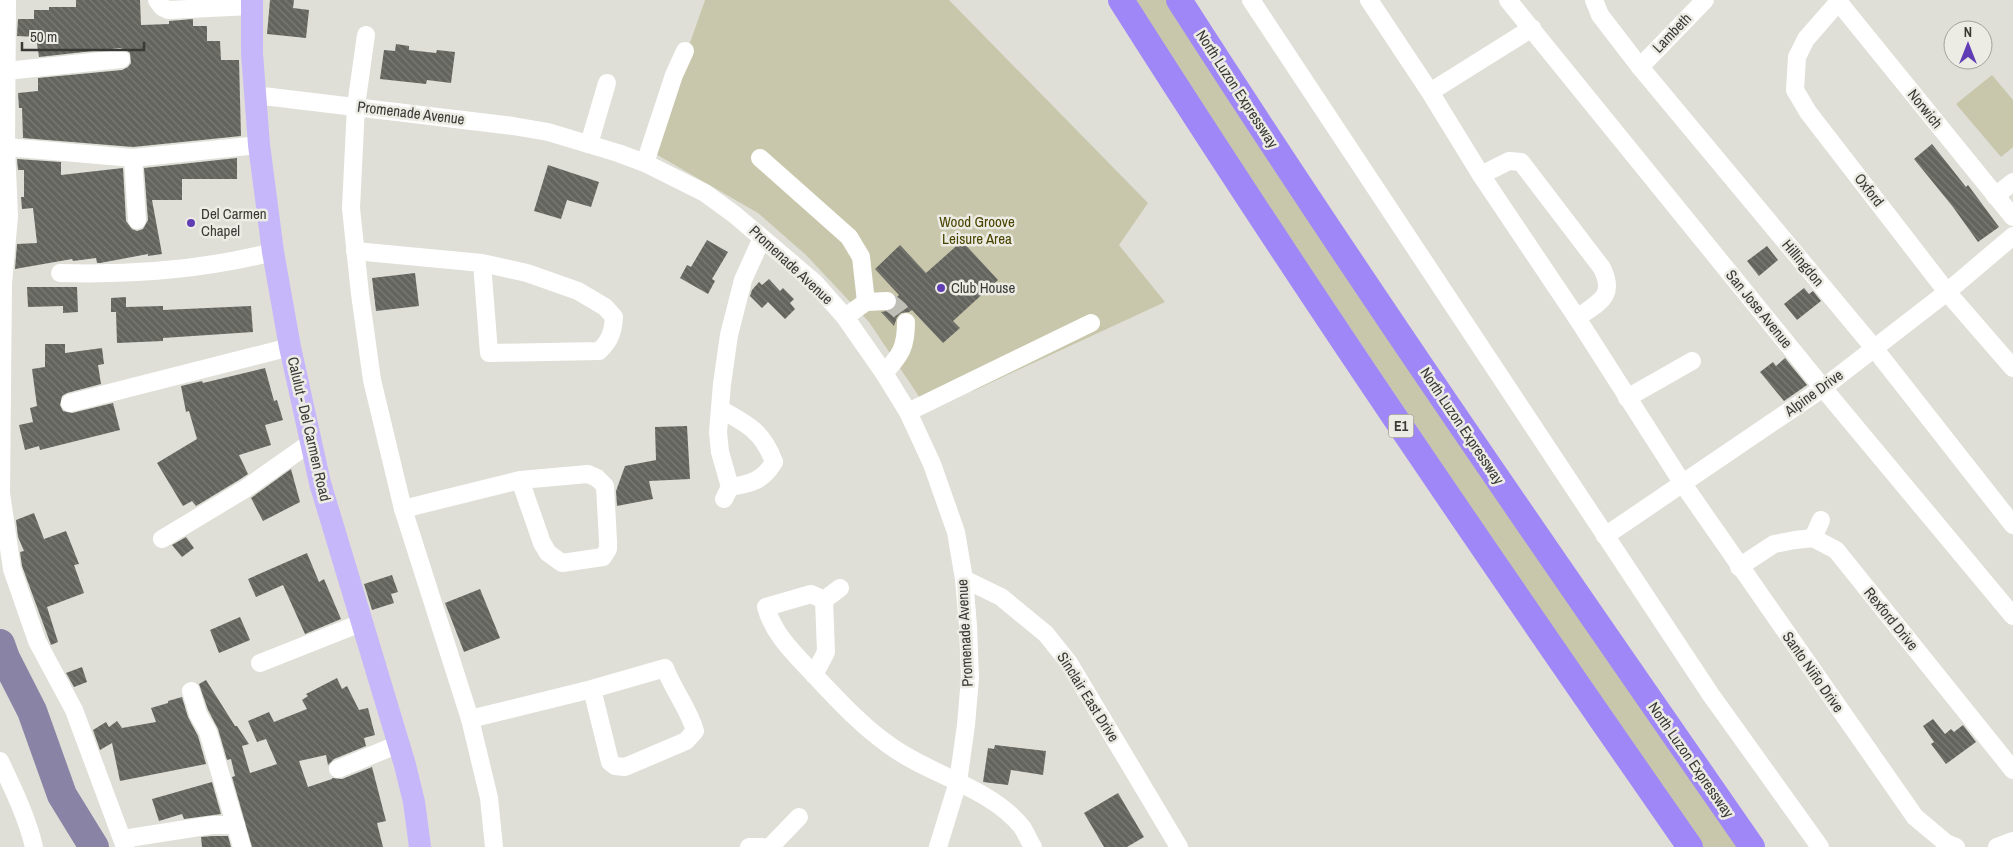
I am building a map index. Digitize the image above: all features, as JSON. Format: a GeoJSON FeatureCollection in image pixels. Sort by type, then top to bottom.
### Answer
{"type":"FeatureCollection","features":[{"type":"Feature","properties":{"kind":"highway","name":"E1"},"geometry":{"type":"LineString","coordinates":[[1121,0],[1219,154],[1470,530],[1690,847]]}},
{"type":"Feature","properties":{"kind":"highway","name":"North Luzon Expressway"},"geometry":{"type":"LineString","coordinates":[[1179,0],[1261,127],[1522,515],[1752,847]]}},
{"type":"Feature","properties":{"kind":"main road","name":"Calulut - Del Carmen Road"},"geometry":{"type":"LineString","coordinates":[[252,3],[254,95],[259,145],[273,252],[290,347],[310,443],[333,529],[399,744],[414,802],[420,847]]}},
{"type":"Feature","properties":{"kind":"street"},"geometry":{"type":"LineString","coordinates":[[7,0],[6,147],[9,216],[2,284],[1,484],[12,569],[37,641],[74,710],[124,843],[212,825],[236,825]]}},
{"type":"Feature","properties":{"kind":"street"},"geometry":{"type":"LineString","coordinates":[[157,0],[162,7],[168,10],[252,3]]}},
{"type":"Feature","properties":{"kind":"street"},"geometry":{"type":"LineString","coordinates":[[1251,0],[1711,696],[1820,847]]}},
{"type":"Feature","properties":{"kind":"street","name":"Santo Niño Drive"},"geometry":{"type":"LineString","coordinates":[[1368,0],[1430,92],[1481,175],[1578,318],[1627,398],[1739,567],[1915,817],[1946,843],[1956,847]]}},
{"type":"Feature","properties":{"kind":"street","name":"San Jose Avenue"},"geometry":{"type":"LineString","coordinates":[[1508,0],[1823,388],[2013,616]]}},
{"type":"Feature","properties":{"kind":"street","name":"Hillingdon"},"geometry":{"type":"LineString","coordinates":[[1594,0],[1600,15],[1640,67],[1874,348],[2013,525]]}},
{"type":"Feature","properties":{"kind":"street","name":"Lambeth"},"geometry":{"type":"LineString","coordinates":[[1640,67],[1705,0]]}},
{"type":"Feature","properties":{"kind":"street","name":"Oxford"},"geometry":{"type":"LineString","coordinates":[[1839,0],[1806,39],[1797,57],[1788,69],[1795,90],[1808,112],[1947,292],[2013,367]]}},
{"type":"Feature","properties":{"kind":"street","name":"Norwich"},"geometry":{"type":"LineString","coordinates":[[1839,0],[2013,217]]}},
{"type":"Feature","properties":{"kind":"street"},"geometry":{"type":"LineString","coordinates":[[1430,92],[1532,28]]}},
{"type":"Feature","properties":{"kind":"street"},"geometry":{"type":"LineString","coordinates":[[366,36],[356,106],[351,208],[372,380],[403,509],[470,719],[489,798],[494,847]]}},
{"type":"Feature","properties":{"kind":"street"},"geometry":{"type":"LineString","coordinates":[[646,163],[674,75],[685,51]]}},
{"type":"Feature","properties":{"kind":"street"},"geometry":{"type":"LineString","coordinates":[[6,71],[121,59]]}},
{"type":"Feature","properties":{"kind":"street"},"geometry":{"type":"LineString","coordinates":[[590,144],[607,83]]}},
{"type":"Feature","properties":{"kind":"street","name":"Promenade Avenue"},"geometry":{"type":"LineString","coordinates":[[254,95],[513,126],[548,132],[590,144],[646,163],[705,193],[736,215],[814,282],[845,317],[884,373],[908,412],[932,464],[956,532],[964,579],[970,678],[958,782],[938,847]]}},
{"type":"Feature","properties":{"kind":"street"},"geometry":{"type":"LineString","coordinates":[[6,147],[133,158],[259,145]]}},
{"type":"Feature","properties":{"kind":"street"},"geometry":{"type":"LineString","coordinates":[[133,158],[137,220]]}},
{"type":"Feature","properties":{"kind":"street"},"geometry":{"type":"LineString","coordinates":[[760,158],[849,237],[861,257],[866,302]]}},
{"type":"Feature","properties":{"kind":"street"},"geometry":{"type":"LineString","coordinates":[[1481,175],[1509,161],[1521,162],[1602,268],[1608,280],[1608,290],[1603,299],[1578,318]]}},
{"type":"Feature","properties":{"kind":"street"},"geometry":{"type":"LineString","coordinates":[[1995,196],[2013,182]]}},
{"type":"Feature","properties":{"kind":"street","name":"Alpine Drive"},"geometry":{"type":"LineString","coordinates":[[1605,536],[1823,388],[1947,292],[2013,236]]}},
{"type":"Feature","properties":{"kind":"street"},"geometry":{"type":"LineString","coordinates":[[720,409],[751,426],[781,463],[757,480],[727,493],[718,432],[720,409],[729,335],[743,280],[762,238]]}},
{"type":"Feature","properties":{"kind":"street"},"geometry":{"type":"LineString","coordinates":[[60,274],[116,275],[195,268],[273,252]]}},
{"type":"Feature","properties":{"kind":"street"},"geometry":{"type":"LineString","coordinates":[[355,252],[482,263],[527,274],[578,291],[605,307],[614,317],[613,331],[608,343],[599,351],[489,352],[482,263]]}},
{"type":"Feature","properties":{"kind":"street"},"geometry":{"type":"LineString","coordinates":[[845,317],[866,302],[886,301]]}},
{"type":"Feature","properties":{"kind":"street"},"geometry":{"type":"LineString","coordinates":[[884,373],[896,361],[903,349],[906,336],[906,322]]}},
{"type":"Feature","properties":{"kind":"street"},"geometry":{"type":"LineString","coordinates":[[908,412],[1091,323]]}},
{"type":"Feature","properties":{"kind":"street"},"geometry":{"type":"LineString","coordinates":[[70,402],[290,347]]}},
{"type":"Feature","properties":{"kind":"street"},"geometry":{"type":"LineString","coordinates":[[1627,398],[1692,361]]}},
{"type":"Feature","properties":{"kind":"street"},"geometry":{"type":"LineString","coordinates":[[162,540],[246,489],[310,443]]}},
{"type":"Feature","properties":{"kind":"street"},"geometry":{"type":"LineString","coordinates":[[403,509],[520,480],[588,474],[597,478],[604,486],[608,541],[608,549],[604,557],[562,563],[548,552],[542,543],[520,480]]}},
{"type":"Feature","properties":{"kind":"street"},"geometry":{"type":"LineString","coordinates":[[1739,567],[1774,544],[1813,538],[1821,520]]}},
{"type":"Feature","properties":{"kind":"street","name":"Rexford Drive"},"geometry":{"type":"LineString","coordinates":[[1813,538],[1836,550],[2013,770]]}},
{"type":"Feature","properties":{"kind":"street","name":"Sinclair East Drive"},"geometry":{"type":"LineString","coordinates":[[964,579],[1001,596],[1046,634],[1064,655],[1178,847]]}},
{"type":"Feature","properties":{"kind":"street"},"geometry":{"type":"LineString","coordinates":[[824,600],[840,588]]}},
{"type":"Feature","properties":{"kind":"street"},"geometry":{"type":"LineString","coordinates":[[824,600],[811,594],[766,607],[768,614],[790,651],[843,705],[889,746],[958,782],[1006,812],[1022,828],[1033,847]]}},
{"type":"Feature","properties":{"kind":"street"},"geometry":{"type":"LineString","coordinates":[[814,674],[826,652],[824,600]]}},
{"type":"Feature","properties":{"kind":"street"},"geometry":{"type":"LineString","coordinates":[[260,663],[361,623]]}},
{"type":"Feature","properties":{"kind":"street"},"geometry":{"type":"LineString","coordinates":[[470,719],[592,689],[665,668],[672,686],[692,719],[695,731],[686,741],[625,767],[615,766],[610,762],[592,689]]}},
{"type":"Feature","properties":{"kind":"street"},"geometry":{"type":"LineString","coordinates":[[191,691],[198,714],[208,732],[242,847]]}},
{"type":"Feature","properties":{"kind":"street"},"geometry":{"type":"LineString","coordinates":[[338,768],[399,744]]}},
{"type":"Feature","properties":{"kind":"street"},"geometry":{"type":"LineString","coordinates":[[0,761],[16,793],[31,833],[34,847]]}},
{"type":"Feature","properties":{"kind":"street"},"geometry":{"type":"LineString","coordinates":[[770,847],[799,817]]}},
{"type":"Feature","properties":{"kind":"street"},"geometry":{"type":"LineString","coordinates":[[1997,847],[2013,841]]}},
{"type":"Feature","properties":{"kind":"street"},"geometry":{"type":"LineString","coordinates":[[749,847],[763,847]]}},
{"type":"Feature","properties":{"kind":"green space","name":"Wood Groove Leisure Area"},"geometry":{"type":"Polygon","coordinates":[[[705,0],[949,0],[1148,203],[1119,245],[1165,302],[975,390],[926,407],[869,322],[806,255],[758,213],[654,153],[671,97],[705,0]]]}},
{"type":"Feature","properties":{"kind":"green space"},"geometry":{"type":"Polygon","coordinates":[[[1130,0],[1168,0],[1738,847],[1699,847],[1130,0]]]}},
{"type":"Feature","properties":{"kind":"green space"},"geometry":{"type":"Polygon","coordinates":[[[1992,75],[2013,100],[2013,147],[2001,157],[1956,104],[1992,75]]]}},
{"type":"Feature","properties":{"kind":"building"},"geometry":{"type":"Polygon","coordinates":[[[76,0],[140,0],[141,25],[169,24],[169,21],[193,19],[193,26],[207,26],[207,41],[220,41],[221,60],[239,60],[241,136],[133,147],[23,138],[22,108],[19,108],[18,93],[38,91],[38,78],[122,70],[131,63],[130,53],[120,48],[39,57],[36,37],[17,36],[18,19],[34,19],[34,10],[49,10],[49,7],[76,7],[76,0]]]}},
{"type":"Feature","properties":{"kind":"building"},"geometry":{"type":"Polygon","coordinates":[[[270,0],[294,0],[293,8],[309,10],[306,38],[267,34],[270,0]]]}},
{"type":"Feature","properties":{"kind":"building"},"geometry":{"type":"Polygon","coordinates":[[[396,44],[409,46],[409,50],[436,53],[437,50],[455,52],[451,83],[427,80],[426,84],[380,79],[384,50],[395,51],[396,44]]]}},
{"type":"Feature","properties":{"kind":"building"},"geometry":{"type":"Polygon","coordinates":[[[1932,144],[1966,187],[1968,185],[1999,227],[1978,242],[1953,207],[1914,159],[1932,144]]]}},
{"type":"Feature","properties":{"kind":"building"},"geometry":{"type":"Polygon","coordinates":[[[237,158],[237,179],[182,179],[182,200],[152,200],[162,254],[148,256],[148,254],[100,263],[97,263],[96,258],[73,261],[72,259],[15,269],[17,244],[37,243],[33,208],[22,209],[21,197],[24,197],[24,170],[18,170],[17,159],[61,162],[61,175],[123,168],[126,221],[132,229],[137,231],[143,229],[148,220],[144,168],[237,158]]]}},
{"type":"Feature","properties":{"kind":"building"},"geometry":{"type":"Polygon","coordinates":[[[548,165],[599,182],[591,207],[567,200],[561,219],[534,211],[548,165]]]}},
{"type":"Feature","properties":{"kind":"building"},"geometry":{"type":"Polygon","coordinates":[[[707,240],[728,252],[712,279],[715,281],[708,294],[680,278],[687,265],[691,267],[707,240]]]}},
{"type":"Feature","properties":{"kind":"building","name":"Club House"},"geometry":{"type":"Polygon","coordinates":[[[962,241],[998,280],[953,321],[960,328],[943,343],[912,310],[901,313],[897,317],[894,326],[881,312],[893,310],[897,305],[897,297],[899,295],[875,269],[900,245],[926,273],[962,241]]]}},
{"type":"Feature","properties":{"kind":"building"},"geometry":{"type":"Polygon","coordinates":[[[1767,246],[1778,260],[1759,276],[1747,261],[1767,246]]]}},
{"type":"Feature","properties":{"kind":"building"},"geometry":{"type":"Polygon","coordinates":[[[415,273],[419,306],[376,311],[372,278],[415,273]]]}},
{"type":"Feature","properties":{"kind":"building"},"geometry":{"type":"Polygon","coordinates":[[[769,279],[780,291],[783,288],[794,299],[790,303],[795,309],[785,319],[768,302],[762,308],[750,296],[752,290],[759,282],[762,285],[769,279]]]}},
{"type":"Feature","properties":{"kind":"building"},"geometry":{"type":"Polygon","coordinates":[[[27,287],[77,287],[78,312],[63,313],[63,306],[28,307],[27,287]]]}},
{"type":"Feature","properties":{"kind":"building"},"geometry":{"type":"Polygon","coordinates":[[[1804,288],[1809,294],[1813,291],[1821,301],[1797,320],[1784,304],[1804,288]]]}},
{"type":"Feature","properties":{"kind":"building"},"geometry":{"type":"Polygon","coordinates":[[[126,297],[126,307],[163,306],[163,310],[251,306],[253,332],[163,338],[163,341],[117,343],[116,312],[111,312],[111,298],[126,297]]]}},
{"type":"Feature","properties":{"kind":"building"},"geometry":{"type":"Polygon","coordinates":[[[45,344],[65,344],[65,353],[102,348],[104,364],[98,365],[101,384],[67,393],[62,396],[60,405],[63,411],[72,413],[113,403],[120,430],[40,450],[39,446],[25,450],[19,425],[33,422],[30,408],[37,406],[32,369],[45,367],[45,344]]]}},
{"type":"Feature","properties":{"kind":"building"},"geometry":{"type":"Polygon","coordinates":[[[1785,358],[1807,385],[1784,401],[1760,372],[1773,362],[1776,366],[1785,358]]]}},
{"type":"Feature","properties":{"kind":"building"},"geometry":{"type":"Polygon","coordinates":[[[265,368],[274,401],[277,400],[283,420],[265,425],[271,445],[239,455],[248,474],[196,506],[192,501],[183,506],[157,463],[197,439],[189,411],[186,412],[181,386],[202,381],[203,383],[265,368]]]}},
{"type":"Feature","properties":{"kind":"building"},"geometry":{"type":"Polygon","coordinates":[[[687,426],[690,479],[649,481],[653,499],[617,506],[616,491],[625,466],[656,460],[655,427],[687,426]]]}},
{"type":"Feature","properties":{"kind":"building"},"geometry":{"type":"Polygon","coordinates":[[[291,469],[300,502],[263,521],[251,498],[291,469]]]}},
{"type":"Feature","properties":{"kind":"building"},"geometry":{"type":"Polygon","coordinates":[[[34,513],[44,539],[66,531],[79,564],[74,565],[84,593],[47,607],[58,642],[51,645],[22,566],[20,552],[24,551],[18,537],[16,520],[34,513]]]}},
{"type":"Feature","properties":{"kind":"building"},"geometry":{"type":"Polygon","coordinates":[[[186,537],[194,548],[182,557],[172,545],[186,537]]]}},
{"type":"Feature","properties":{"kind":"building"},"geometry":{"type":"Polygon","coordinates":[[[307,553],[319,582],[324,579],[341,619],[305,634],[283,585],[256,597],[248,579],[307,553]]]}},
{"type":"Feature","properties":{"kind":"building"},"geometry":{"type":"Polygon","coordinates":[[[392,575],[398,592],[391,594],[394,603],[372,610],[364,584],[392,575]]]}},
{"type":"Feature","properties":{"kind":"building"},"geometry":{"type":"Polygon","coordinates":[[[480,589],[500,638],[464,652],[445,603],[480,589]]]}},
{"type":"Feature","properties":{"kind":"building"},"geometry":{"type":"Polygon","coordinates":[[[240,617],[250,640],[219,653],[210,630],[240,617]]]}},
{"type":"Feature","properties":{"kind":"building"},"geometry":{"type":"Polygon","coordinates":[[[82,667],[87,682],[74,687],[66,673],[82,667]]]}},
{"type":"Feature","properties":{"kind":"building"},"geometry":{"type":"Polygon","coordinates":[[[337,678],[342,689],[347,686],[359,710],[368,708],[375,735],[364,738],[366,746],[334,759],[328,765],[326,755],[299,761],[308,787],[332,778],[342,779],[372,767],[386,821],[377,823],[383,847],[252,847],[232,777],[235,776],[231,759],[227,760],[218,729],[208,710],[199,684],[206,680],[235,726],[237,726],[249,744],[242,746],[250,773],[277,764],[266,739],[257,742],[248,721],[269,712],[274,722],[307,709],[302,700],[308,696],[306,694],[337,678]]]}},
{"type":"Feature","properties":{"kind":"building"},"geometry":{"type":"Polygon","coordinates":[[[182,697],[188,717],[198,736],[206,764],[120,781],[112,743],[100,750],[93,730],[106,722],[109,727],[117,721],[122,728],[156,722],[151,708],[182,697]]]}},
{"type":"Feature","properties":{"kind":"building"},"geometry":{"type":"Polygon","coordinates":[[[1933,719],[1945,734],[1951,729],[1954,732],[1963,725],[1976,742],[1946,764],[1931,744],[1934,742],[1923,726],[1933,719]]]}},
{"type":"Feature","properties":{"kind":"building"},"geometry":{"type":"Polygon","coordinates":[[[995,745],[1046,751],[1043,775],[1011,770],[1008,785],[983,782],[988,748],[994,749],[995,745]]]}},
{"type":"Feature","properties":{"kind":"building"},"geometry":{"type":"Polygon","coordinates":[[[212,782],[221,814],[184,819],[182,814],[159,821],[152,799],[212,782]]]}},
{"type":"Feature","properties":{"kind":"building"},"geometry":{"type":"Polygon","coordinates":[[[1118,793],[1144,837],[1127,847],[1104,847],[1084,813],[1118,793]]]}},
{"type":"Feature","properties":{"kind":"building"},"geometry":{"type":"Polygon","coordinates":[[[228,836],[231,847],[202,847],[201,837],[228,836]]]}},
{"type":"Feature","properties":{"kind":"waterway"},"geometry":{"type":"LineString","coordinates":[[0,644],[5,658],[32,711],[62,795],[94,847]]}},
{"type":"Feature","properties":{"kind":"tunnel"},"geometry":{"type":"LineString","coordinates":[[887,301],[898,309],[906,322]]}},
{"type":"Feature","properties":{"kind":"place","name":"Del Carmen Chapel"},"geometry":{"type":"Point","coordinates":[191,223]}},
{"type":"Feature","properties":{"kind":"place","name":"Club House"},"geometry":{"type":"Point","coordinates":[941,288]}}]}
